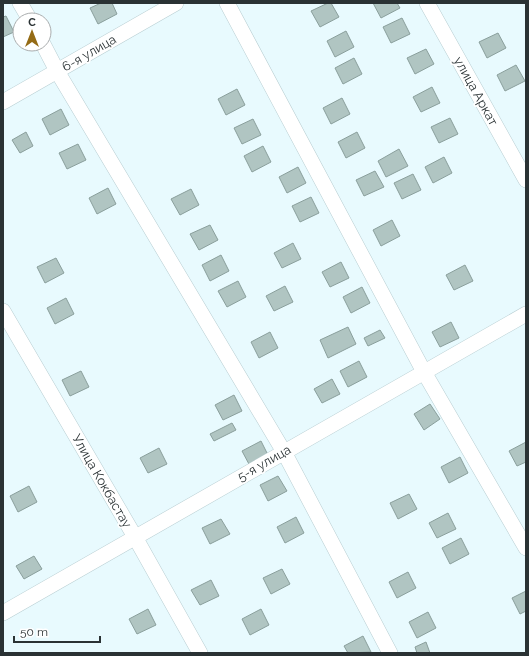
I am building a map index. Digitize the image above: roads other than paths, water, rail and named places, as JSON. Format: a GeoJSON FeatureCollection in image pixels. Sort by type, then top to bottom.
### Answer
{"type":"FeatureCollection","features":[{"type":"Feature","properties":{"kind":"street"},"geometry":{"type":"LineString","coordinates":[[20,3],[25,12]]}},
{"type":"Feature","properties":{"kind":"street","name":"6-я улица"},"geometry":{"type":"LineString","coordinates":[[3,102],[176,3]]}},
{"type":"Feature","properties":{"kind":"street"},"geometry":{"type":"LineString","coordinates":[[226,3],[424,372],[526,548]]}},
{"type":"Feature","properties":{"kind":"street","name":"улица Аркат"},"geometry":{"type":"LineString","coordinates":[[427,3],[526,180]]}},
{"type":"Feature","properties":{"kind":"street"},"geometry":{"type":"LineString","coordinates":[[47,52],[57,71],[284,452],[390,653]]}},
{"type":"Feature","properties":{"kind":"street","name":"Улица Кокбастау"},"geometry":{"type":"LineString","coordinates":[[3,311],[200,653]]}},
{"type":"Feature","properties":{"kind":"street","name":"5-я улица"},"geometry":{"type":"LineString","coordinates":[[3,613],[526,314]]}}]}
